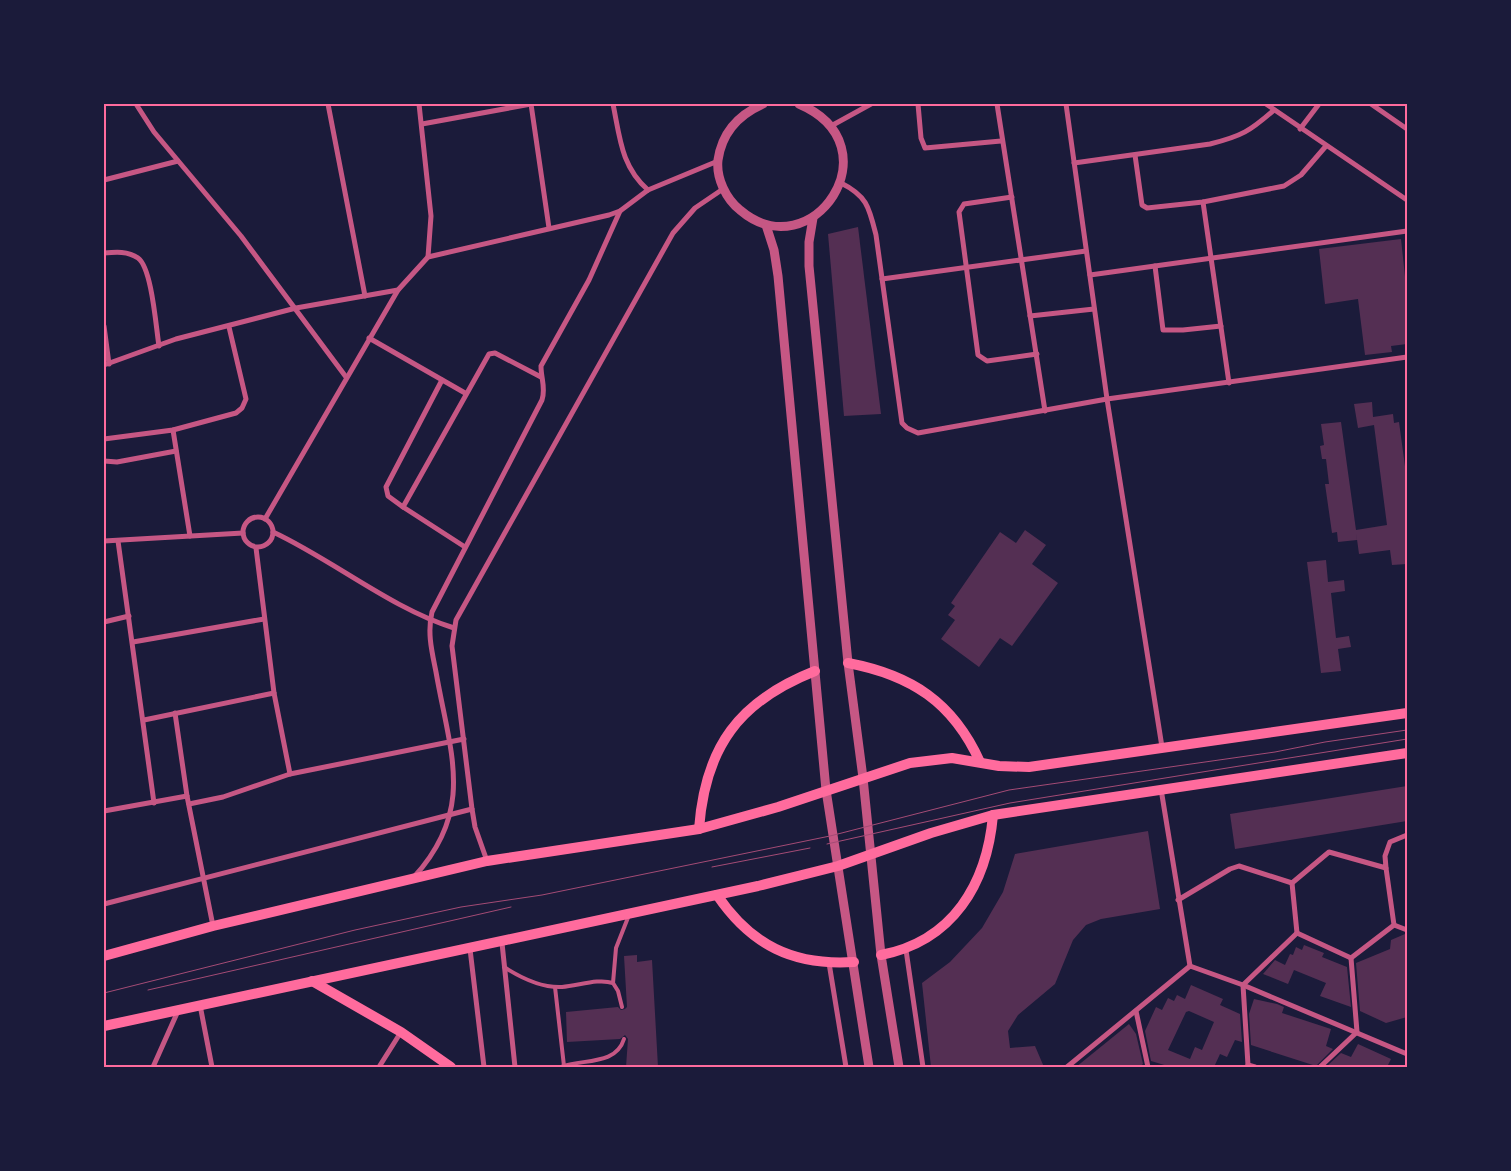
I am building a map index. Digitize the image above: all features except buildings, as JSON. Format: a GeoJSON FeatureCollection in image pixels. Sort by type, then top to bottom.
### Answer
{"type":"FeatureCollection","features":[{"type":"Feature","properties":{"kind":"main road"},"geometry":{"type":"LineString","coordinates":[[848,663],[897,676],[918,687],[938,702],[955,718],[969,738],[980,762]]}},
{"type":"Feature","properties":{"kind":"main road"},"geometry":{"type":"LineString","coordinates":[[699,829],[701,797],[707,773],[717,752],[730,732],[764,696],[787,682],[815,671]]}},
{"type":"Feature","properties":{"kind":"main road"},"geometry":{"type":"LineString","coordinates":[[104,956],[213,926],[487,861],[699,829],[770,809],[923,760],[952,758],[1004,767],[1029,768],[1162,747],[1407,713]]}},
{"type":"Feature","properties":{"kind":"main road"},"geometry":{"type":"LineString","coordinates":[[104,1026],[717,895],[838,866],[945,828],[993,815],[1407,753]]}},
{"type":"Feature","properties":{"kind":"main road"},"geometry":{"type":"LineString","coordinates":[[881,955],[906,950],[927,938],[946,923],[971,892],[985,863],[991,839],[993,815]]}},
{"type":"Feature","properties":{"kind":"main road"},"geometry":{"type":"LineString","coordinates":[[717,895],[728,911],[756,938],[791,956],[829,964],[854,962]]}},
{"type":"Feature","properties":{"kind":"main road"},"geometry":{"type":"LineString","coordinates":[[312,981],[401,1032],[451,1067]]}},
{"type":"Feature","properties":{"kind":"street"},"geometry":{"type":"LineString","coordinates":[[136,104],[154,132],[241,236],[346,377]]}},
{"type":"Feature","properties":{"kind":"street"},"geometry":{"type":"LineString","coordinates":[[328,104],[365,296]]}},
{"type":"Feature","properties":{"kind":"street"},"geometry":{"type":"LineString","coordinates":[[419,104],[431,216],[428,257]]}},
{"type":"Feature","properties":{"kind":"street"},"geometry":{"type":"LineString","coordinates":[[422,124],[531,104],[549,228]]}},
{"type":"Feature","properties":{"kind":"street"},"geometry":{"type":"LineString","coordinates":[[613,104],[628,166],[634,178],[648,190]]}},
{"type":"Feature","properties":{"kind":"street"},"geometry":{"type":"LineString","coordinates":[[763,104],[747,111],[732,124],[722,141],[718,161],[723,188],[733,205],[748,218],[766,225],[784,227],[813,218],[832,200],[841,182],[844,168],[843,153],[839,139],[831,126],[815,111],[798,104]]}},
{"type":"Feature","properties":{"kind":"street"},"geometry":{"type":"LineString","coordinates":[[831,126],[871,104]]}},
{"type":"Feature","properties":{"kind":"street"},"geometry":{"type":"LineString","coordinates":[[918,104],[921,138],[925,148],[1002,141]]}},
{"type":"Feature","properties":{"kind":"street"},"geometry":{"type":"LineString","coordinates":[[997,104],[1045,411]]}},
{"type":"Feature","properties":{"kind":"street"},"geometry":{"type":"LineString","coordinates":[[1066,104],[1107,399],[1162,747]]}},
{"type":"Feature","properties":{"kind":"street"},"geometry":{"type":"LineString","coordinates":[[1266,104],[1300,129],[1407,200]]}},
{"type":"Feature","properties":{"kind":"street"},"geometry":{"type":"LineString","coordinates":[[1300,129],[1319,104]]}},
{"type":"Feature","properties":{"kind":"street"},"geometry":{"type":"LineString","coordinates":[[1371,104],[1407,129]]}},
{"type":"Feature","properties":{"kind":"street"},"geometry":{"type":"LineString","coordinates":[[1074,162],[1210,144],[1241,136],[1254,128],[1274,110]]}},
{"type":"Feature","properties":{"kind":"street"},"geometry":{"type":"LineString","coordinates":[[1135,154],[1143,207],[1203,202],[1284,186],[1301,175],[1326,146]]}},
{"type":"Feature","properties":{"kind":"street"},"geometry":{"type":"LineString","coordinates":[[104,180],[178,161]]}},
{"type":"Feature","properties":{"kind":"street"},"geometry":{"type":"LineString","coordinates":[[265,519],[398,290],[428,257],[620,211],[648,190],[718,161]]}},
{"type":"Feature","properties":{"kind":"street"},"geometry":{"type":"LineString","coordinates":[[841,182],[858,193],[868,205],[876,234],[902,423],[907,428],[918,432],[1107,399],[1407,357]]}},
{"type":"Feature","properties":{"kind":"street"},"geometry":{"type":"LineString","coordinates":[[487,861],[475,827],[472,809],[452,646],[454,628],[459,613],[673,233],[695,208],[723,188]]}},
{"type":"Feature","properties":{"kind":"street"},"geometry":{"type":"LineString","coordinates":[[1012,197],[964,204],[960,208],[966,268],[981,358],[987,360],[1037,354]]}},
{"type":"Feature","properties":{"kind":"street"},"geometry":{"type":"LineString","coordinates":[[1203,202],[1229,383]]}},
{"type":"Feature","properties":{"kind":"street"},"geometry":{"type":"LineString","coordinates":[[414,877],[437,848],[452,813],[454,784],[430,638],[430,621],[435,604],[542,400],[545,388],[541,376],[541,366],[589,280],[620,211]]}},
{"type":"Feature","properties":{"kind":"street"},"geometry":{"type":"LineString","coordinates":[[813,218],[809,242],[809,266],[848,663],[863,778],[881,955],[899,1067]]}},
{"type":"Feature","properties":{"kind":"street"},"geometry":{"type":"LineString","coordinates":[[766,225],[777,263],[826,790],[869,1067]]}},
{"type":"Feature","properties":{"kind":"street"},"geometry":{"type":"LineString","coordinates":[[1090,274],[1407,231]]}},
{"type":"Feature","properties":{"kind":"street"},"geometry":{"type":"LineString","coordinates":[[882,279],[1086,251]]}},
{"type":"Feature","properties":{"kind":"street"},"geometry":{"type":"LineString","coordinates":[[104,253],[128,253],[140,259],[147,272],[159,346]]}},
{"type":"Feature","properties":{"kind":"street"},"geometry":{"type":"LineString","coordinates":[[1155,266],[1163,330],[1176,331],[1221,326]]}},
{"type":"Feature","properties":{"kind":"street"},"geometry":{"type":"LineString","coordinates":[[104,326],[107,364],[159,346],[296,308],[398,290]]}},
{"type":"Feature","properties":{"kind":"street"},"geometry":{"type":"LineString","coordinates":[[1030,316],[1094,309]]}},
{"type":"Feature","properties":{"kind":"street"},"geometry":{"type":"LineString","coordinates":[[104,439],[173,430],[236,413],[242,408],[246,399],[229,327]]}},
{"type":"Feature","properties":{"kind":"street"},"geometry":{"type":"LineString","coordinates":[[369,338],[465,394]]}},
{"type":"Feature","properties":{"kind":"street"},"geometry":{"type":"LineString","coordinates":[[403,507],[465,394],[492,352],[541,376]]}},
{"type":"Feature","properties":{"kind":"street"},"geometry":{"type":"LineString","coordinates":[[442,380],[386,487],[388,496],[465,546]]}},
{"type":"Feature","properties":{"kind":"street"},"geometry":{"type":"LineString","coordinates":[[173,430],[190,536]]}},
{"type":"Feature","properties":{"kind":"street"},"geometry":{"type":"LineString","coordinates":[[104,461],[117,462],[176,450]]}},
{"type":"Feature","properties":{"kind":"street"},"geometry":{"type":"LineString","coordinates":[[273,532],[268,544],[256,548],[246,543],[243,528],[250,520],[255,518],[265,519],[269,522],[273,532],[318,555],[430,621],[454,628]]}},
{"type":"Feature","properties":{"kind":"street"},"geometry":{"type":"LineString","coordinates":[[104,540],[118,541],[243,533]]}},
{"type":"Feature","properties":{"kind":"street"},"geometry":{"type":"LineString","coordinates":[[118,541],[154,802]]}},
{"type":"Feature","properties":{"kind":"street"},"geometry":{"type":"LineString","coordinates":[[256,548],[274,693],[290,774]]}},
{"type":"Feature","properties":{"kind":"street"},"geometry":{"type":"LineString","coordinates":[[104,622],[129,616]]}},
{"type":"Feature","properties":{"kind":"street"},"geometry":{"type":"LineString","coordinates":[[133,642],[264,619]]}},
{"type":"Feature","properties":{"kind":"street"},"geometry":{"type":"LineString","coordinates":[[144,720],[274,693]]}},
{"type":"Feature","properties":{"kind":"street"},"geometry":{"type":"LineString","coordinates":[[175,713],[187,796],[213,926]]}},
{"type":"Feature","properties":{"kind":"street"},"geometry":{"type":"LineString","coordinates":[[189,804],[223,797],[290,774],[464,739]]}},
{"type":"Feature","properties":{"kind":"street"},"geometry":{"type":"LineString","coordinates":[[1161,789],[1190,966]]}},
{"type":"Feature","properties":{"kind":"street"},"geometry":{"type":"LineString","coordinates":[[104,811],[187,796]]}},
{"type":"Feature","properties":{"kind":"street"},"geometry":{"type":"LineString","coordinates":[[104,904],[472,809]]}},
{"type":"Feature","properties":{"kind":"street"},"geometry":{"type":"LineString","coordinates":[[1394,925],[1385,856],[1390,842],[1407,835]]}},
{"type":"Feature","properties":{"kind":"street"},"geometry":{"type":"LineString","coordinates":[[1292,883],[1329,852],[1386,868]]}},
{"type":"Feature","properties":{"kind":"street"},"geometry":{"type":"LineString","coordinates":[[1178,900],[1230,869],[1239,866],[1292,883]]}},
{"type":"Feature","properties":{"kind":"street"},"geometry":{"type":"LineString","coordinates":[[1292,883],[1297,933]]}},
{"type":"Feature","properties":{"kind":"street"},"geometry":{"type":"LineString","coordinates":[[1394,925],[1407,930]]}},
{"type":"Feature","properties":{"kind":"street"},"geometry":{"type":"LineString","coordinates":[[1352,958],[1394,925]]}},
{"type":"Feature","properties":{"kind":"street"},"geometry":{"type":"LineString","coordinates":[[1297,933],[1352,958]]}},
{"type":"Feature","properties":{"kind":"street"},"geometry":{"type":"LineString","coordinates":[[1255,1067],[1246,1066],[1243,985],[1297,933]]}},
{"type":"Feature","properties":{"kind":"street"},"geometry":{"type":"LineString","coordinates":[[502,942],[515,1067]]}},
{"type":"Feature","properties":{"kind":"street"},"geometry":{"type":"LineString","coordinates":[[470,949],[484,1067]]}},
{"type":"Feature","properties":{"kind":"street"},"geometry":{"type":"LineString","coordinates":[[906,950],[923,1067]]}},
{"type":"Feature","properties":{"kind":"street"},"geometry":{"type":"LineString","coordinates":[[1352,958],[1357,1032]]}},
{"type":"Feature","properties":{"kind":"street"},"geometry":{"type":"LineString","coordinates":[[829,964],[846,1067]]}},
{"type":"Feature","properties":{"kind":"street"},"geometry":{"type":"LineString","coordinates":[[1190,966],[1243,985],[1407,1054]]}},
{"type":"Feature","properties":{"kind":"street"},"geometry":{"type":"LineString","coordinates":[[1067,1067],[1190,966]]}},
{"type":"Feature","properties":{"kind":"street"},"geometry":{"type":"LineString","coordinates":[[200,1005],[212,1067]]}},
{"type":"Feature","properties":{"kind":"street"},"geometry":{"type":"LineString","coordinates":[[153,1067],[178,1010]]}},
{"type":"Feature","properties":{"kind":"street"},"geometry":{"type":"LineString","coordinates":[[1136,1011],[1148,1067]]}},
{"type":"Feature","properties":{"kind":"street"},"geometry":{"type":"LineString","coordinates":[[379,1067],[401,1032]]}},
{"type":"Feature","properties":{"kind":"street"},"geometry":{"type":"LineString","coordinates":[[1320,1067],[1357,1032]]}},
{"type":"Feature","properties":{"kind":"lane"},"geometry":{"type":"LineString","coordinates":[[613,983],[616,948],[630,914]]}},
{"type":"Feature","properties":{"kind":"lane"},"geometry":{"type":"LineString","coordinates":[[503,966],[527,980],[555,986],[604,981],[613,983],[617,986],[622,1007]]}},
{"type":"Feature","properties":{"kind":"lane"},"geometry":{"type":"LineString","coordinates":[[555,986],[562,1067],[612,1056],[622,1046],[624,1039]]}},
{"type":"Feature","properties":{"kind":"tram line"},"geometry":{"type":"LineString","coordinates":[[104,993],[355,930],[461,907],[542,895],[830,836],[1009,790],[1275,752],[1325,742],[1407,730]]}},
{"type":"Feature","properties":{"kind":"tram line"},"geometry":{"type":"LineString","coordinates":[[827,844],[1010,803],[1407,739]]}},
{"type":"Feature","properties":{"kind":"tram line"},"geometry":{"type":"LineString","coordinates":[[712,867],[810,848]]}},
{"type":"Feature","properties":{"kind":"tram line"},"geometry":{"type":"LineString","coordinates":[[148,990],[511,907]]}}]}
